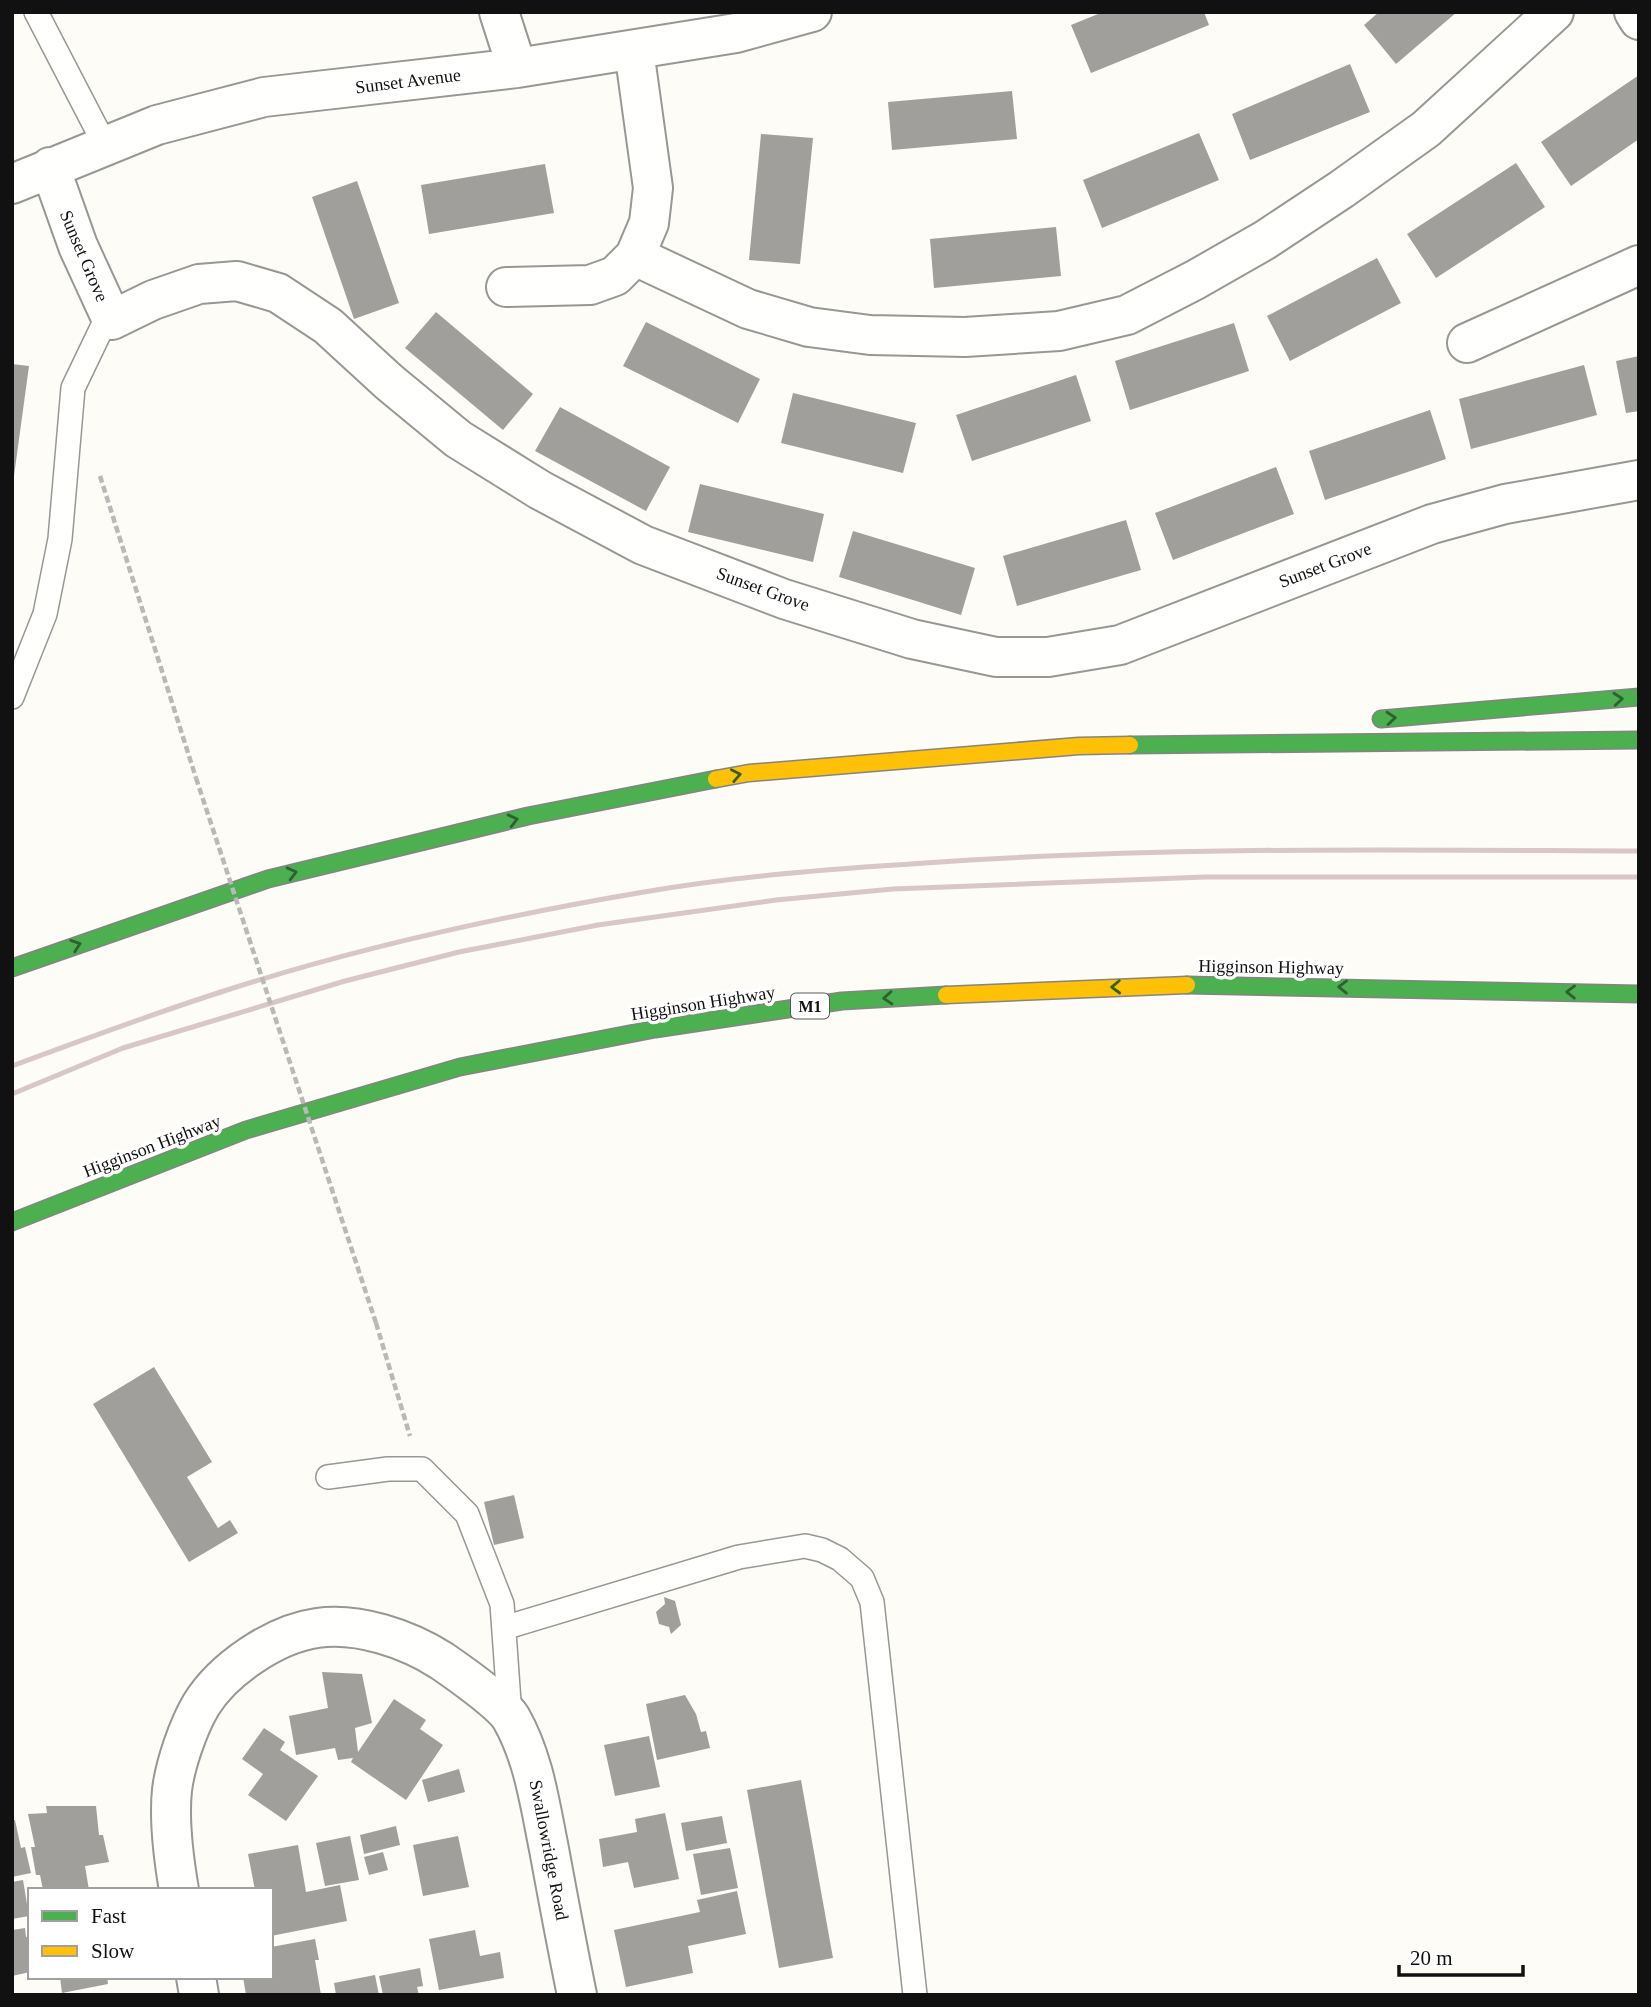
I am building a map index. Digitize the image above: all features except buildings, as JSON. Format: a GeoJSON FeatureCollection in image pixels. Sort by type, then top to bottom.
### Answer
{"type":"FeatureCollection","features":[{"type":"Feature","properties":{"kind":"highway"},"geometry":{"type":"LineString","coordinates":[[1366,721],[1639,697]]}},
{"type":"Feature","properties":{"kind":"highway"},"geometry":{"type":"LineString","coordinates":[[12,968],[268,879],[528,816],[749,773],[1284,728]]}},
{"type":"Feature","properties":{"kind":"highway"},"geometry":{"type":"LineString","coordinates":[[1079,746],[1639,740]]}},
{"type":"Feature","properties":{"kind":"highway","name":"Higginson Highway"},"geometry":{"type":"LineString","coordinates":[[12,1223],[246,1130],[460,1067],[655,1030],[842,1001],[1003,990],[1184,985],[1639,993]]}},
{"type":"Feature","properties":{"kind":"street"},"geometry":{"type":"LineString","coordinates":[[499,12],[517,68]]}},
{"type":"Feature","properties":{"kind":"street","name":"Sunset Avenue"},"geometry":{"type":"LineString","coordinates":[[12,184],[157,125],[264,97],[517,68],[634,50],[736,33],[812,12]]}},
{"type":"Feature","properties":{"kind":"street"},"geometry":{"type":"LineString","coordinates":[[635,256],[748,309],[809,327],[870,335],[965,337],[1059,331],[1127,315],[1265,240],[1342,189],[1426,129],[1554,12]]}},
{"type":"Feature","properties":{"kind":"street"},"geometry":{"type":"LineString","coordinates":[[1634,12],[1639,20]]}},
{"type":"Feature","properties":{"kind":"street"},"geometry":{"type":"LineString","coordinates":[[506,286],[590,285],[615,276],[635,256],[649,223],[653,188],[634,50]]}},
{"type":"Feature","properties":{"kind":"street","name":"Sunset Grove"},"geometry":{"type":"LineString","coordinates":[[50,167],[78,246],[112,320],[153,300],[199,284],[237,281],[278,293],[328,326],[388,382],[458,439],[540,491],[643,545],[784,599],[912,639],[996,657],[1048,657],[1120,645],[1432,524],[1505,504],[1639,480]]}},
{"type":"Feature","properties":{"kind":"street"},"geometry":{"type":"LineString","coordinates":[[1466,343],[1639,265]]}},
{"type":"Feature","properties":{"kind":"street","name":"Swallowridge Road"},"geometry":{"type":"LineString","coordinates":[[179,1888],[174,1860],[172,1790],[184,1744],[201,1704],[228,1674],[263,1647],[290,1635],[317,1628],[366,1630],[431,1654],[464,1675],[510,1716],[534,1773],[577,1995]]}},
{"type":"Feature","properties":{"kind":"lane"},"geometry":{"type":"LineString","coordinates":[[36,12],[104,145]]}},
{"type":"Feature","properties":{"kind":"lane"},"geometry":{"type":"LineString","coordinates":[[12,697],[46,614],[60,539],[73,388],[109,313]]}},
{"type":"Feature","properties":{"kind":"lane"},"geometry":{"type":"LineString","coordinates":[[328,1477],[387,1469],[422,1469],[467,1514],[502,1604],[510,1716]]}},
{"type":"Feature","properties":{"kind":"lane"},"geometry":{"type":"LineString","coordinates":[[504,1628],[739,1557],[805,1546],[822,1550],[862,1578],[872,1602],[915,1995]]}},
{"type":"Feature","properties":{"kind":"path"},"geometry":{"type":"LineString","coordinates":[[96,465],[131,580],[422,1469]]}},
{"type":"Feature","properties":{"kind":"railway"},"geometry":{"type":"LineString","coordinates":[[12,1066],[197,1000],[327,960],[538,911],[714,882],[854,868],[1192,851],[1639,851]]}},
{"type":"Feature","properties":{"kind":"railway"},"geometry":{"type":"LineString","coordinates":[[12,1094],[123,1048],[345,981],[459,952],[598,925],[776,900],[893,889],[1205,877],[1639,877]]}},
{"type":"Feature","properties":{"kind":"traffic: fast"},"geometry":{"type":"LineString","coordinates":[[1381,719],[1639,697]]}},
{"type":"Feature","properties":{"kind":"traffic: fast"},"geometry":{"type":"LineString","coordinates":[[1130,745],[1639,740]]}},
{"type":"Feature","properties":{"kind":"traffic: fast"},"geometry":{"type":"LineString","coordinates":[[12,968],[268,879],[528,816],[716,779]]}},
{"type":"Feature","properties":{"kind":"traffic: fast"},"geometry":{"type":"LineString","coordinates":[[1187,985],[1639,994]]}},
{"type":"Feature","properties":{"kind":"traffic: fast"},"geometry":{"type":"LineString","coordinates":[[12,1222],[246,1130],[460,1067],[655,1029],[842,1001],[946,995]]}},
{"type":"Feature","properties":{"kind":"traffic: slow"},"geometry":{"type":"LineString","coordinates":[[716,779],[749,773],[1079,746],[1130,745]]}},
{"type":"Feature","properties":{"kind":"traffic: slow"},"geometry":{"type":"LineString","coordinates":[[946,995],[1187,985]]}}]}
